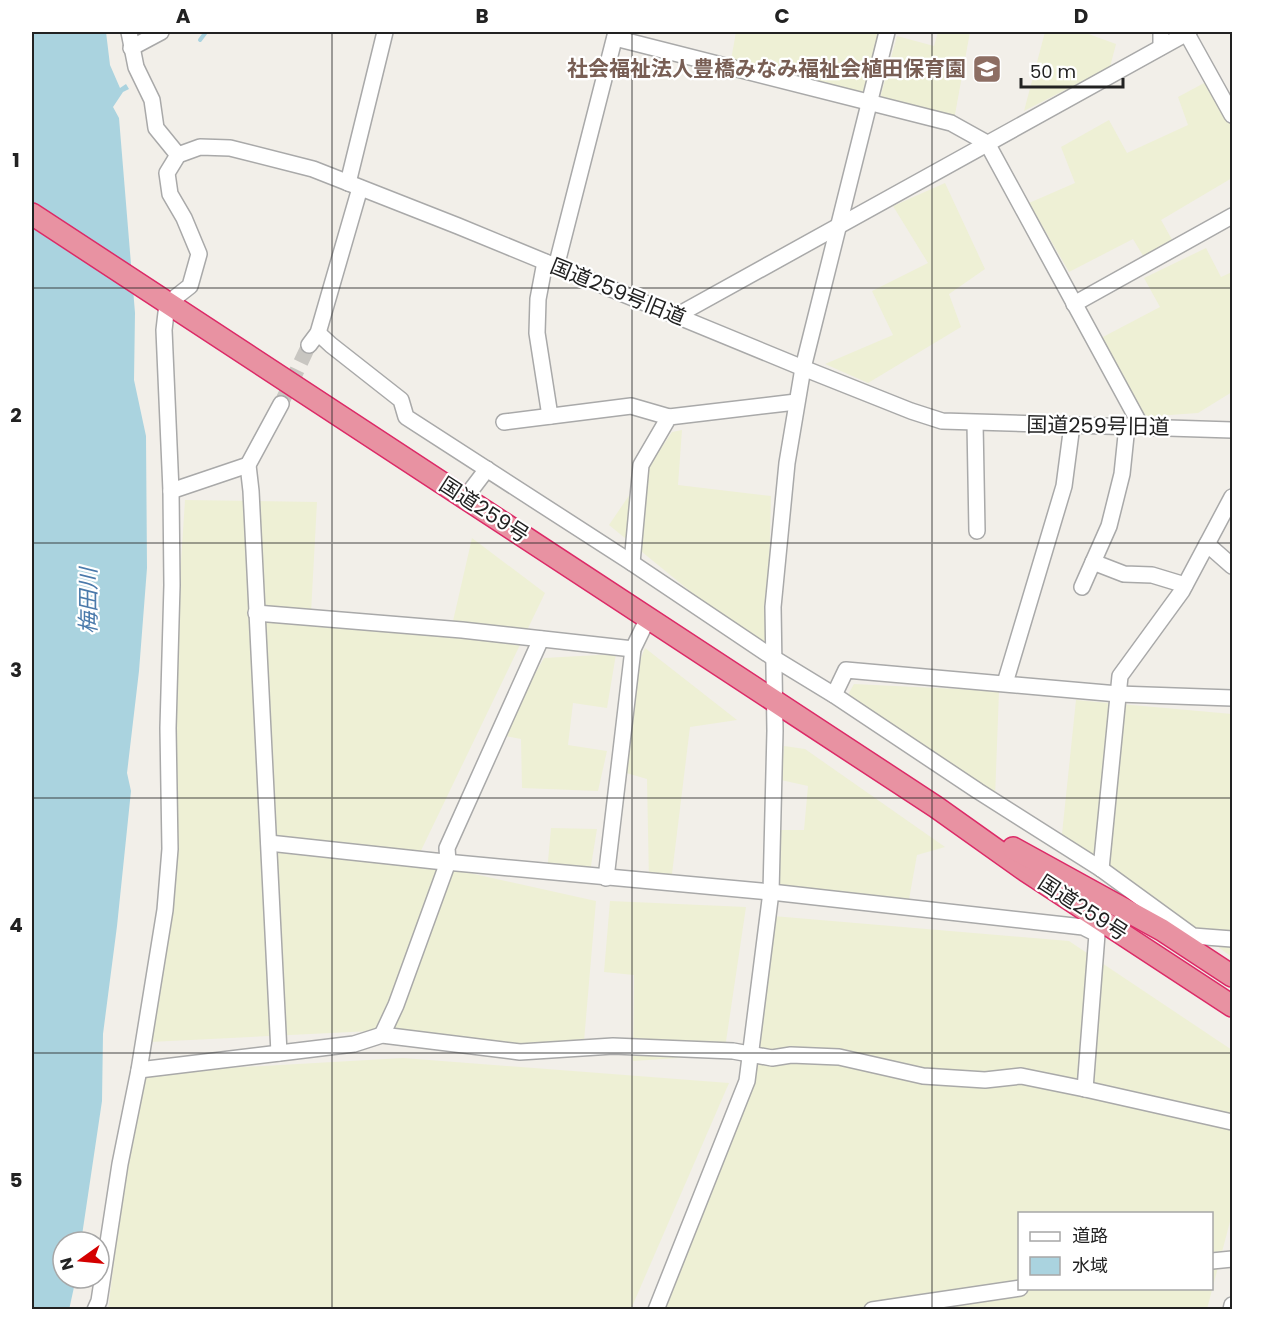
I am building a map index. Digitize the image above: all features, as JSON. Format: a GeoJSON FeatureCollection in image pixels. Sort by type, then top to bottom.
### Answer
{"type":"FeatureCollection","features":[{"type":"Feature","properties":{"kind":"highway","name":"国道259号"},"geometry":{"type":"LineString","coordinates":[[32,214],[936,807],[1026,871],[1233,1006]]}},
{"type":"Feature","properties":{"kind":"highway","name":"国道259号"},"geometry":{"type":"LineString","coordinates":[[936,807],[1162,930],[1233,976]]}},
{"type":"Feature","properties":{"kind":"street"},"geometry":{"type":"LineString","coordinates":[[95,1310],[99,1301],[120,1164],[139,1070],[165,910],[170,849],[168,728],[172,585],[171,491],[164,330],[167,304],[190,286],[199,254],[184,218],[170,194],[167,173],[178,155],[156,128],[152,100],[136,67],[129,32]]}},
{"type":"Feature","properties":{"kind":"street"},"geometry":{"type":"LineString","coordinates":[[131,48],[161,32]]}},
{"type":"Feature","properties":{"kind":"street"},"geometry":{"type":"LineString","coordinates":[[385,32],[354,185],[314,339],[330,345],[401,400],[406,417],[1101,869],[1193,936],[1233,939]]}},
{"type":"Feature","properties":{"kind":"street"},"geometry":{"type":"LineString","coordinates":[[656,1310],[747,1081],[771,892],[775,701],[773,607],[787,463],[803,368],[887,32]]}},
{"type":"Feature","properties":{"kind":"street"},"geometry":{"type":"LineString","coordinates":[[676,316],[987,143],[1161,39],[1187,32],[1233,115]]}},
{"type":"Feature","properties":{"kind":"street"},"geometry":{"type":"LineString","coordinates":[[550,416],[537,333],[538,299],[551,264],[616,35],[951,123],[987,143],[1074,304],[1134,426],[1109,526],[1082,587]]}},
{"type":"Feature","properties":{"kind":"street","name":"国道259号旧道"},"geometry":{"type":"LineString","coordinates":[[178,155],[200,147],[230,148],[313,169],[803,368],[942,421],[1233,430]]}},
{"type":"Feature","properties":{"kind":"street"},"geometry":{"type":"LineString","coordinates":[[1074,304],[1233,216]]}},
{"type":"Feature","properties":{"kind":"street"},"geometry":{"type":"LineString","coordinates":[[504,422],[631,406],[669,417],[796,402]]}},
{"type":"Feature","properties":{"kind":"street"},"geometry":{"type":"LineString","coordinates":[[279,1053],[248,465],[281,404]]}},
{"type":"Feature","properties":{"kind":"street"},"geometry":{"type":"LineString","coordinates":[[632,563],[641,465],[669,417]]}},
{"type":"Feature","properties":{"kind":"street"},"geometry":{"type":"LineString","coordinates":[[975,423],[977,531]]}},
{"type":"Feature","properties":{"kind":"street"},"geometry":{"type":"LineString","coordinates":[[1005,683],[1064,486],[1072,425]]}},
{"type":"Feature","properties":{"kind":"street"},"geometry":{"type":"LineString","coordinates":[[171,491],[248,465]]}},
{"type":"Feature","properties":{"kind":"street"},"geometry":{"type":"LineString","coordinates":[[465,498],[487,470]]}},
{"type":"Feature","properties":{"kind":"street"},"geometry":{"type":"LineString","coordinates":[[1101,869],[1120,676],[1185,585],[1232,501]]}},
{"type":"Feature","properties":{"kind":"street"},"geometry":{"type":"LineString","coordinates":[[1207,544],[1233,566]]}},
{"type":"Feature","properties":{"kind":"street"},"geometry":{"type":"LineString","coordinates":[[1093,562],[1124,574],[1152,575],[1185,585]]}},
{"type":"Feature","properties":{"kind":"street"},"geometry":{"type":"LineString","coordinates":[[256,613],[462,630],[633,648]]}},
{"type":"Feature","properties":{"kind":"street"},"geometry":{"type":"LineString","coordinates":[[606,878],[633,648],[648,618]]}},
{"type":"Feature","properties":{"kind":"street"},"geometry":{"type":"LineString","coordinates":[[382,1035],[396,1005],[448,862],[447,848],[456,825],[541,639]]}},
{"type":"Feature","properties":{"kind":"street"},"geometry":{"type":"LineString","coordinates":[[834,695],[846,670],[1118,694],[1233,698]]}},
{"type":"Feature","properties":{"kind":"street"},"geometry":{"type":"LineString","coordinates":[[269,843],[606,878],[771,892],[1083,927],[1098,933],[1085,1089]]}},
{"type":"Feature","properties":{"kind":"street"},"geometry":{"type":"LineString","coordinates":[[139,1070],[354,1044],[382,1035],[520,1052],[613,1046],[704,1049],[772,1058],[790,1055],[840,1057],[923,1077],[985,1080],[1021,1077],[1233,1122]]}},
{"type":"Feature","properties":{"kind":"street"},"geometry":{"type":"LineString","coordinates":[[1213,1262],[1233,1258]]}},
{"type":"Feature","properties":{"kind":"street"},"geometry":{"type":"LineString","coordinates":[[872,1310],[1018,1288]]}},
{"type":"Feature","properties":{"kind":"green space"},"geometry":{"type":"Polygon","coordinates":[[[736,32],[880,32],[867,93],[731,60],[736,32]]]}},
{"type":"Feature","properties":{"kind":"green space"},"geometry":{"type":"Polygon","coordinates":[[[938,32],[970,32],[954,120],[880,98],[897,36],[934,46],[938,32]]]}},
{"type":"Feature","properties":{"kind":"green space"},"geometry":{"type":"Polygon","coordinates":[[[1045,32],[1083,32],[1116,44],[1110,67],[1024,111],[1045,32]]]}},
{"type":"Feature","properties":{"kind":"green space"},"geometry":{"type":"Polygon","coordinates":[[[1206,82],[1232,122],[1232,178],[1161,220],[1175,245],[1145,259],[1133,239],[1069,272],[1029,203],[1075,183],[1061,147],[1109,120],[1127,153],[1188,125],[1178,97],[1206,82]]]}},
{"type":"Feature","properties":{"kind":"green space"},"geometry":{"type":"Polygon","coordinates":[[[945,183],[985,269],[949,294],[961,327],[868,383],[825,364],[893,335],[872,291],[928,263],[893,206],[945,183]]]}},
{"type":"Feature","properties":{"kind":"green space"},"geometry":{"type":"Polygon","coordinates":[[[1206,248],[1221,277],[1232,272],[1232,392],[1198,413],[1142,417],[1101,338],[1160,307],[1144,278],[1206,248]]]}},
{"type":"Feature","properties":{"kind":"green space"},"geometry":{"type":"Polygon","coordinates":[[[682,430],[678,485],[771,496],[767,654],[609,525],[672,432],[682,430]]]}},
{"type":"Feature","properties":{"kind":"green space"},"geometry":{"type":"Polygon","coordinates":[[[185,500],[317,502],[311,613],[453,621],[472,538],[545,593],[416,861],[596,901],[583,1053],[372,1031],[150,1042],[185,500]]]}},
{"type":"Feature","properties":{"kind":"green space"},"geometry":{"type":"Polygon","coordinates":[[[645,648],[737,720],[690,727],[671,882],[649,883],[647,779],[623,772],[625,696],[645,648]]]}},
{"type":"Feature","properties":{"kind":"green space"},"geometry":{"type":"Polygon","coordinates":[[[616,654],[607,708],[573,703],[568,745],[607,751],[598,791],[522,788],[521,739],[500,735],[544,658],[616,654]]]}},
{"type":"Feature","properties":{"kind":"green space"},"geometry":{"type":"Polygon","coordinates":[[[854,684],[999,691],[995,798],[845,700],[854,684]]]}},
{"type":"Feature","properties":{"kind":"green space"},"geometry":{"type":"Polygon","coordinates":[[[1076,700],[1232,714],[1232,957],[1062,834],[1076,700]]]}},
{"type":"Feature","properties":{"kind":"green space"},"geometry":{"type":"Polygon","coordinates":[[[784,746],[805,749],[945,847],[917,855],[908,905],[771,891],[775,830],[804,830],[808,786],[781,780],[784,746]]]}},
{"type":"Feature","properties":{"kind":"green space"},"geometry":{"type":"Polygon","coordinates":[[[551,828],[597,829],[589,878],[547,872],[551,828]]]}},
{"type":"Feature","properties":{"kind":"green space"},"geometry":{"type":"Polygon","coordinates":[[[610,901],[746,907],[724,1055],[633,1061],[634,975],[604,972],[610,901]]]}},
{"type":"Feature","properties":{"kind":"green space"},"geometry":{"type":"Polygon","coordinates":[[[773,916],[1069,941],[1232,1050],[1232,1214],[1213,1286],[1213,1212],[1018,1212],[1018,1290],[1212,1290],[1207,1309],[663,1310],[754,1080],[773,916]]]}},
{"type":"Feature","properties":{"kind":"green space"},"geometry":{"type":"Polygon","coordinates":[[[403,1058],[729,1083],[631,1309],[108,1310],[137,1073],[403,1058]]]}},
{"type":"Feature","properties":{"kind":"water","name":"梅田川"},"geometry":{"type":"Polygon","coordinates":[[[32,32],[106,32],[110,65],[120,88],[126,84],[129,89],[123,92],[113,107],[119,118],[135,313],[134,380],[146,436],[147,568],[139,671],[127,773],[131,791],[103,1034],[102,1101],[83,1230],[51,1230],[51,1290],[73,1290],[69,1310],[32,1309],[32,32]]]}},
{"type":"Feature","properties":{"kind":"waterway"},"geometry":{"type":"LineString","coordinates":[[200,40],[206,32]]}},
{"type":"Feature","properties":{"kind":"tunnel"},"geometry":{"type":"LineString","coordinates":[[281,404],[309,345]]}},
{"type":"Feature","properties":{"kind":"place","name":"社会福祉法人豊橋みなみ福祉会植田保育園"},"geometry":{"type":"Point","coordinates":[987,69]}}]}
